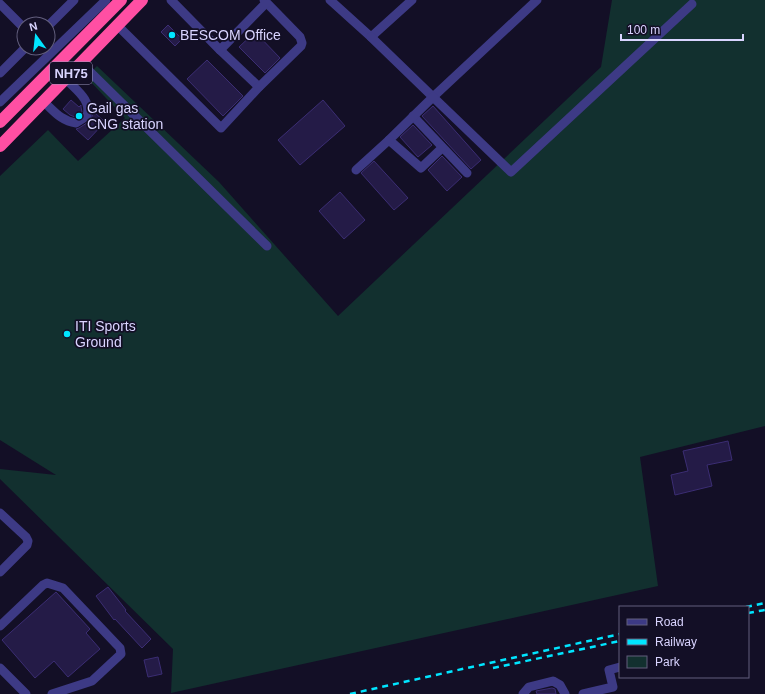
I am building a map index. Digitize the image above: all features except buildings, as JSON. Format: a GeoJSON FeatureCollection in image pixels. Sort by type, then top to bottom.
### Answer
{"type":"FeatureCollection","features":[{"type":"Feature","properties":{"kind":"highway","name":"NH75"},"geometry":{"type":"LineString","coordinates":[[0,122],[121,0]]}},
{"type":"Feature","properties":{"kind":"highway","name":"NH75"},"geometry":{"type":"LineString","coordinates":[[0,146],[142,0]]}},
{"type":"Feature","properties":{"kind":"street"},"geometry":{"type":"LineString","coordinates":[[56,18],[74,0]]}},
{"type":"Feature","properties":{"kind":"street"},"geometry":{"type":"LineString","coordinates":[[0,102],[106,0]]}},
{"type":"Feature","properties":{"kind":"street"},"geometry":{"type":"LineString","coordinates":[[171,0],[258,87]]}},
{"type":"Feature","properties":{"kind":"street"},"geometry":{"type":"LineString","coordinates":[[330,0],[371,37],[511,172],[692,4]]}},
{"type":"Feature","properties":{"kind":"street"},"geometry":{"type":"LineString","coordinates":[[371,37],[412,0]]}},
{"type":"Feature","properties":{"kind":"street"},"geometry":{"type":"LineString","coordinates":[[356,170],[537,0]]}},
{"type":"Feature","properties":{"kind":"street"},"geometry":{"type":"LineString","coordinates":[[117,25],[221,128],[258,87],[296,51],[302,43],[300,37],[265,1],[220,50]]}},
{"type":"Feature","properties":{"kind":"street"},"geometry":{"type":"LineString","coordinates":[[0,4],[16,20]]}},
{"type":"Feature","properties":{"kind":"street"},"geometry":{"type":"LineString","coordinates":[[0,73],[18,56]]}},
{"type":"Feature","properties":{"kind":"street"},"geometry":{"type":"LineString","coordinates":[[81,63],[267,246]]}},
{"type":"Feature","properties":{"kind":"street"},"geometry":{"type":"LineString","coordinates":[[44,102],[67,122],[76,123],[87,116],[89,109],[87,101],[66,79]]}},
{"type":"Feature","properties":{"kind":"street"},"geometry":{"type":"LineString","coordinates":[[413,116],[467,173]]}},
{"type":"Feature","properties":{"kind":"street"},"geometry":{"type":"LineString","coordinates":[[389,140],[421,168],[442,148]]}},
{"type":"Feature","properties":{"kind":"street"},"geometry":{"type":"LineString","coordinates":[[0,513],[26,537],[28,541],[27,545],[0,572]]}},
{"type":"Feature","properties":{"kind":"street"},"geometry":{"type":"LineString","coordinates":[[0,626],[43,585],[47,583],[63,588],[120,648],[121,654],[92,681],[52,694]]}},
{"type":"Feature","properties":{"kind":"street"},"geometry":{"type":"LineString","coordinates":[[583,694],[613,687],[609,670],[619,667]]}},
{"type":"Feature","properties":{"kind":"street"},"geometry":{"type":"LineString","coordinates":[[0,668],[26,694]]}},
{"type":"Feature","properties":{"kind":"street"},"geometry":{"type":"LineString","coordinates":[[523,694],[529,687],[553,681],[560,685],[565,694]]}},
{"type":"Feature","properties":{"kind":"green space"},"geometry":{"type":"Polygon","coordinates":[[[612,0],[765,0],[765,426],[640,457],[658,586],[171,693],[173,649],[0,479],[0,469],[56,475],[0,440],[0,176],[48,130],[78,161],[125,118],[86,77],[97,66],[219,182],[338,316],[601,67],[612,0]]]}},
{"type":"Feature","properties":{"kind":"railway"},"geometry":{"type":"LineString","coordinates":[[749,606],[765,603]]}},
{"type":"Feature","properties":{"kind":"railway"},"geometry":{"type":"LineString","coordinates":[[749,613],[765,610]]}},
{"type":"Feature","properties":{"kind":"railway"},"geometry":{"type":"LineString","coordinates":[[350,694],[619,634]]}},
{"type":"Feature","properties":{"kind":"railway"},"geometry":{"type":"LineString","coordinates":[[493,668],[619,641]]}},
{"type":"Feature","properties":{"kind":"place","name":"BESCOM Office"},"geometry":{"type":"Point","coordinates":[172,35]}},
{"type":"Feature","properties":{"kind":"place","name":"Gail gas CNG station"},"geometry":{"type":"Point","coordinates":[79,116]}},
{"type":"Feature","properties":{"kind":"place","name":"ITI Sports Ground"},"geometry":{"type":"Point","coordinates":[67,334]}}]}
